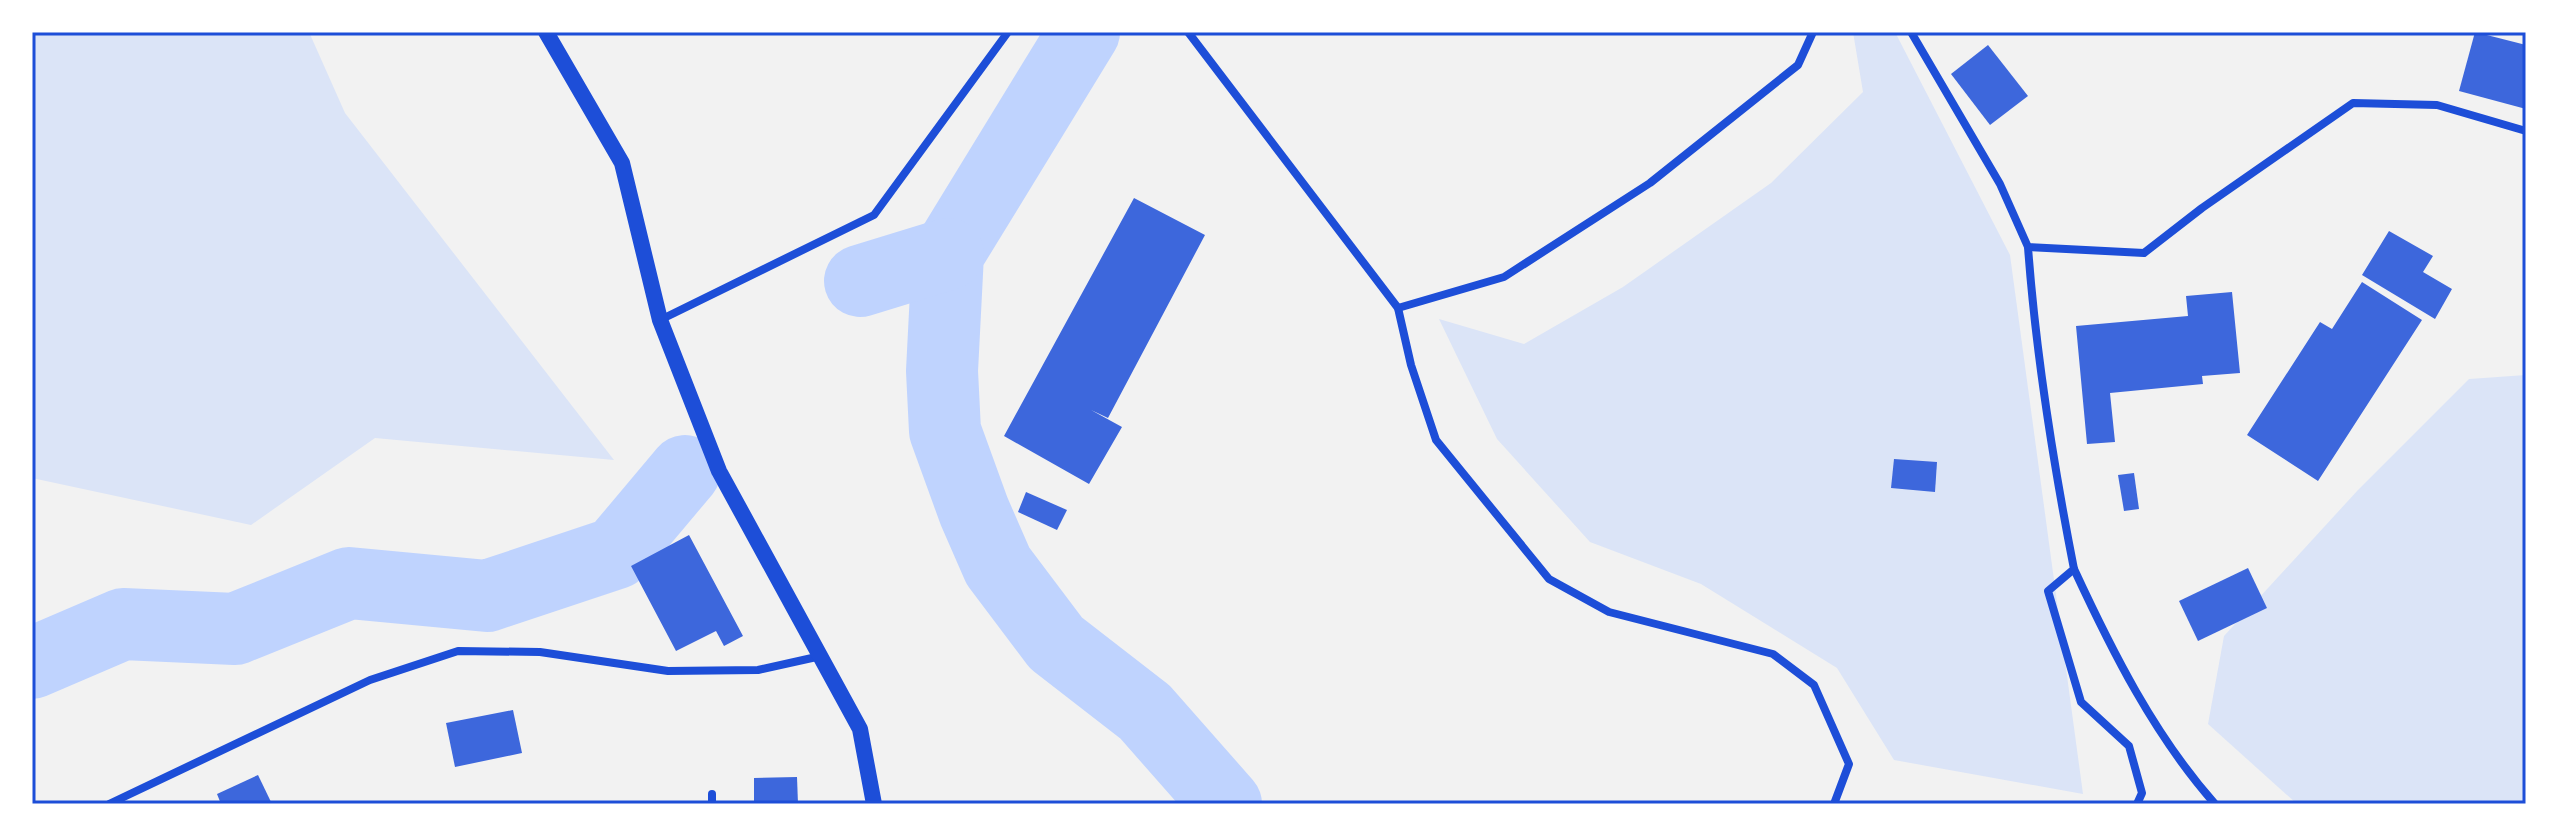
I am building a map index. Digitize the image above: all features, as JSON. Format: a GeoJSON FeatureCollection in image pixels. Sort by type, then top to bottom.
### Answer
{"type":"FeatureCollection","features":[{"type":"Feature","properties":{"kind":"main road"},"geometry":{"type":"LineString","coordinates":[[546,32],[622,163],[660,320],[719,471],[860,729],[874,804]]}},
{"type":"Feature","properties":{"kind":"street"},"geometry":{"type":"LineString","coordinates":[[660,320],[874,215],[1008,32]]}},
{"type":"Feature","properties":{"kind":"street"},"geometry":{"type":"LineString","coordinates":[[1188,32],[1398,308],[1411,365],[1436,440],[1549,579],[1609,612],[1773,654],[1814,685],[1849,764],[1834,804]]}},
{"type":"Feature","properties":{"kind":"street"},"geometry":{"type":"LineString","coordinates":[[1398,308],[1504,277],[1650,183],[1798,65],[1813,32]]}},
{"type":"Feature","properties":{"kind":"street"},"geometry":{"type":"LineString","coordinates":[[1911,32],[2000,184],[2028,247],[2032,303],[2053,461],[2074,569],[2104,633],[2141,700],[2191,777],[2215,804]]}},
{"type":"Feature","properties":{"kind":"street"},"geometry":{"type":"LineString","coordinates":[[2028,247],[2144,253],[2202,208],[2353,103],[2437,105],[2526,131]]}},
{"type":"Feature","properties":{"kind":"street"},"geometry":{"type":"LineString","coordinates":[[2074,569],[2048,591],[2081,702],[2129,746],[2142,793],[2137,804]]}},
{"type":"Feature","properties":{"kind":"street"},"geometry":{"type":"LineString","coordinates":[[109,804],[370,680],[458,651],[540,652],[668,671],[758,670],[822,656]]}},
{"type":"Feature","properties":{"kind":"shaded area"},"geometry":{"type":"Polygon","coordinates":[[[32,32],[309,32],[345,113],[614,460],[375,438],[251,525],[32,478],[32,32]]]}},
{"type":"Feature","properties":{"kind":"shaded area"},"geometry":{"type":"Polygon","coordinates":[[[1853,32],[1895,32],[2010,255],[2083,794],[1894,760],[1837,668],[1701,584],[1590,542],[1497,439],[1439,319],[1524,344],[1623,287],[1771,183],[1863,92],[1853,32]]]}},
{"type":"Feature","properties":{"kind":"shaded area"},"geometry":{"type":"Polygon","coordinates":[[[2526,375],[2526,804],[2297,804],[2208,724],[2224,636],[2358,490],[2469,379],[2526,375]]]}},
{"type":"Feature","properties":{"kind":"building"},"geometry":{"type":"Polygon","coordinates":[[[2475,32],[2526,45],[2526,109],[2459,91],[2475,32]]]}},
{"type":"Feature","properties":{"kind":"building"},"geometry":{"type":"Polygon","coordinates":[[[1988,45],[2028,96],[1990,125],[1951,74],[1988,45]]]}},
{"type":"Feature","properties":{"kind":"building"},"geometry":{"type":"Polygon","coordinates":[[[1134,198],[1205,235],[1108,418],[1091,410],[1122,427],[1089,484],[1004,436],[1134,198]]]}},
{"type":"Feature","properties":{"kind":"building"},"geometry":{"type":"Polygon","coordinates":[[[2389,231],[2433,256],[2423,272],[2452,289],[2435,319],[2362,275],[2389,231]]]}},
{"type":"Feature","properties":{"kind":"building"},"geometry":{"type":"Polygon","coordinates":[[[2362,282],[2422,320],[2318,481],[2247,435],[2320,322],[2332,329],[2362,282]]]}},
{"type":"Feature","properties":{"kind":"building"},"geometry":{"type":"Polygon","coordinates":[[[2232,292],[2240,373],[2202,376],[2203,384],[2110,393],[2115,442],[2087,444],[2076,326],[2188,316],[2186,296],[2232,292]]]}},
{"type":"Feature","properties":{"kind":"building"},"geometry":{"type":"Polygon","coordinates":[[[1894,459],[1937,462],[1935,492],[1891,488],[1894,459]]]}},
{"type":"Feature","properties":{"kind":"building"},"geometry":{"type":"Polygon","coordinates":[[[2134,473],[2139,509],[2124,511],[2118,475],[2134,473]]]}},
{"type":"Feature","properties":{"kind":"building"},"geometry":{"type":"Polygon","coordinates":[[[1026,492],[1067,510],[1057,530],[1018,512],[1026,492]]]}},
{"type":"Feature","properties":{"kind":"building"},"geometry":{"type":"Polygon","coordinates":[[[689,535],[743,636],[724,646],[716,631],[676,651],[631,566],[689,535]]]}},
{"type":"Feature","properties":{"kind":"building"},"geometry":{"type":"Polygon","coordinates":[[[2248,568],[2267,608],[2198,641],[2179,601],[2248,568]]]}},
{"type":"Feature","properties":{"kind":"building"},"geometry":{"type":"Polygon","coordinates":[[[513,710],[522,753],[455,767],[446,723],[513,710]]]}},
{"type":"Feature","properties":{"kind":"building"},"geometry":{"type":"Polygon","coordinates":[[[258,775],[272,804],[221,804],[217,794],[258,775]]]}},
{"type":"Feature","properties":{"kind":"building"},"geometry":{"type":"Polygon","coordinates":[[[797,777],[798,804],[754,804],[754,778],[797,777]]]}},
{"type":"Feature","properties":{"kind":"waterway"},"geometry":{"type":"LineString","coordinates":[[1084,32],[948,254],[942,371],[945,431],[998,566],[1056,643],[1145,712],[1226,804]]}},
{"type":"Feature","properties":{"kind":"waterway"},"geometry":{"type":"LineString","coordinates":[[860,281],[948,254]]}},
{"type":"Feature","properties":{"kind":"waterway"},"geometry":{"type":"LineString","coordinates":[[32,663],[123,624],[235,629],[349,583],[487,596],[616,553],[685,471]]}}]}
